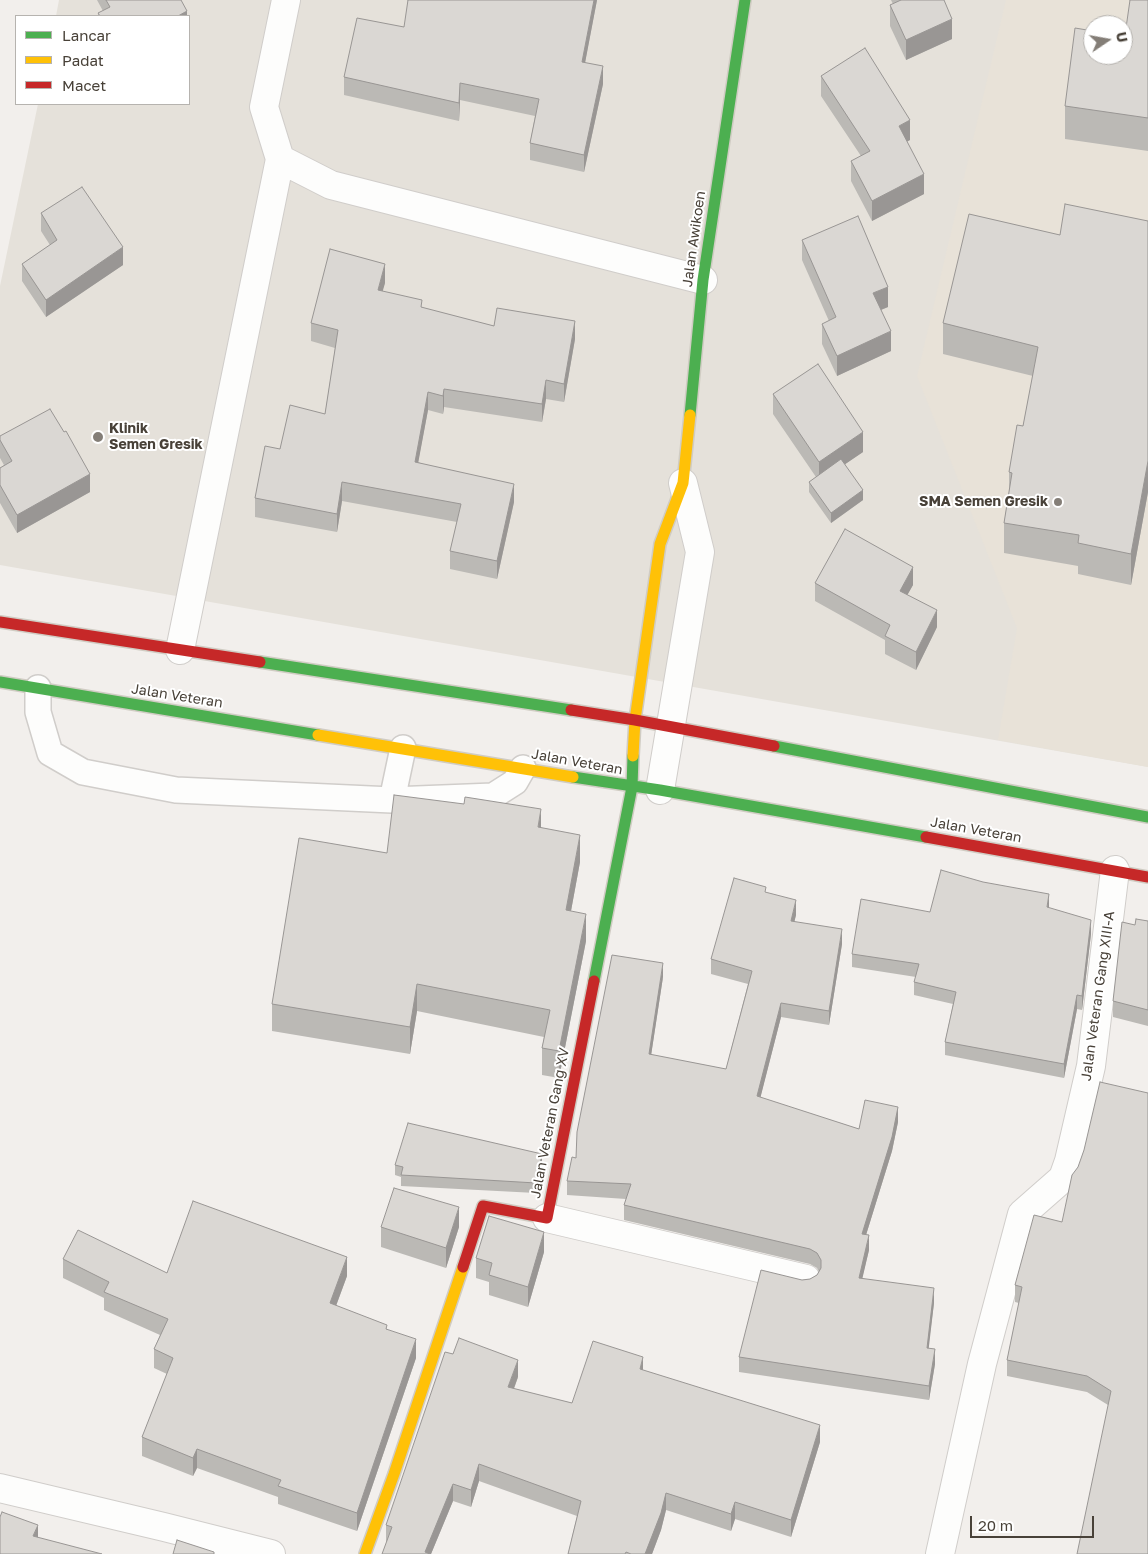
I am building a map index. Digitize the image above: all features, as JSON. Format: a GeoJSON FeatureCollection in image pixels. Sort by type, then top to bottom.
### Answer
{"type":"FeatureCollection","features":[{"type":"Feature","properties":{"kind":"main road","name":"Jalan Awikoen"},"geometry":{"type":"LineString","coordinates":[[635,720],[660,544],[683,483],[703,280],[745,0]]}},
{"type":"Feature","properties":{"kind":"main road"},"geometry":{"type":"LineString","coordinates":[[0,622],[671,726],[1148,817]]}},
{"type":"Feature","properties":{"kind":"main road","name":"Jalan Veteran"},"geometry":{"type":"LineString","coordinates":[[0,682],[632,787],[660,790],[1148,877]]}},
{"type":"Feature","properties":{"kind":"main road","name":"Jalan Veteran Gang XV"},"geometry":{"type":"LineString","coordinates":[[364,1554],[394,1474],[483,1206],[547,1218],[632,787],[635,720]]}},
{"type":"Feature","properties":{"kind":"street"},"geometry":{"type":"LineString","coordinates":[[180,650],[280,158],[264,107],[286,0]]}},
{"type":"Feature","properties":{"kind":"street"},"geometry":{"type":"LineString","coordinates":[[280,158],[332,185],[703,280]]}},
{"type":"Feature","properties":{"kind":"street"},"geometry":{"type":"LineString","coordinates":[[660,790],[700,552],[683,483]]}},
{"type":"Feature","properties":{"kind":"street","name":"Jalan Veteran Gang XIII-A"},"geometry":{"type":"LineString","coordinates":[[940,1554],[982,1364],[1022,1214],[1063,1178],[1069,1161],[1091,1066],[1115,870]]}},
{"type":"Feature","properties":{"kind":"street"},"geometry":{"type":"LineString","coordinates":[[547,1218],[806,1279]]}},
{"type":"Feature","properties":{"kind":"street"},"geometry":{"type":"LineString","coordinates":[[0,1488],[164,1526],[271,1554]]}},
{"type":"Feature","properties":{"kind":"lane"},"geometry":{"type":"LineString","coordinates":[[38,688],[38,712],[50,753],[83,772],[176,790],[392,800],[493,796],[514,782],[523,768]]}},
{"type":"Feature","properties":{"kind":"lane"},"geometry":{"type":"LineString","coordinates":[[392,800],[403,748]]}},
{"type":"Feature","properties":{"kind":"shaded area"},"geometry":{"type":"Polygon","coordinates":[[[59,0],[1148,0],[1148,767],[0,565],[0,286],[38,105],[190,105],[190,15],[56,15],[59,0]]]}},
{"type":"Feature","properties":{"kind":"shaded area","name":"SMA Semen Gresik"},"geometry":{"type":"Polygon","coordinates":[[[1006,0],[1148,0],[1148,767],[998,740],[1017,628],[917,376],[1006,0]]]}},
{"type":"Feature","properties":{"kind":"building"},"geometry":{"type":"Polygon","coordinates":[[[106,0],[181,0],[187,11],[180,15],[99,15],[98,13],[110,7],[106,0]]]}},
{"type":"Feature","properties":{"kind":"building"},"geometry":{"type":"Polygon","coordinates":[[[408,0],[594,0],[582,62],[603,66],[584,155],[530,143],[539,99],[460,83],[459,103],[344,77],[357,18],[404,27],[408,0]]]}},
{"type":"Feature","properties":{"kind":"building"},"geometry":{"type":"Polygon","coordinates":[[[901,0],[944,0],[952,19],[906,40],[890,5],[901,0]]]}},
{"type":"Feature","properties":{"kind":"building"},"geometry":{"type":"Polygon","coordinates":[[[1130,0],[1148,0],[1148,118],[1065,106],[1075,28],[1083,29],[1083,65],[1133,65],[1133,15],[1128,15],[1130,0]]]}},
{"type":"Feature","properties":{"kind":"building"},"geometry":{"type":"Polygon","coordinates":[[[865,48],[910,120],[899,126],[924,174],[872,201],[851,161],[870,151],[821,76],[865,48]]]}},
{"type":"Feature","properties":{"kind":"building"},"geometry":{"type":"Polygon","coordinates":[[[82,187],[123,247],[46,300],[22,264],[57,240],[41,213],[82,187]]]}},
{"type":"Feature","properties":{"kind":"building"},"geometry":{"type":"Polygon","coordinates":[[[1065,204],[1148,221],[1148,461],[1131,554],[1078,543],[1079,535],[1004,523],[1012,473],[1009,472],[1017,425],[1023,426],[1038,347],[943,323],[969,214],[1060,235],[1065,204]]]}},
{"type":"Feature","properties":{"kind":"building"},"geometry":{"type":"Polygon","coordinates":[[[858,216],[888,287],[873,293],[891,331],[837,356],[822,324],[836,317],[802,240],[858,216]]]}},
{"type":"Feature","properties":{"kind":"building"},"geometry":{"type":"Polygon","coordinates":[[[330,249],[385,264],[378,290],[422,300],[421,307],[494,326],[497,308],[575,321],[564,384],[546,380],[542,404],[444,389],[443,396],[428,392],[415,462],[514,484],[497,561],[450,551],[461,504],[342,482],[337,514],[255,498],[265,446],[280,449],[290,405],[325,414],[338,330],[311,323],[330,249]]]}},
{"type":"Feature","properties":{"kind":"building"},"geometry":{"type":"Polygon","coordinates":[[[818,364],[863,432],[819,462],[773,394],[818,364]]]}},
{"type":"Feature","properties":{"kind":"building"},"geometry":{"type":"Polygon","coordinates":[[[50,409],[64,432],[66,431],[90,474],[17,515],[0,485],[0,468],[12,461],[0,440],[0,436],[50,409]]]}},
{"type":"Feature","properties":{"kind":"building"},"geometry":{"type":"Polygon","coordinates":[[[841,459],[863,490],[831,513],[809,482],[841,459]]]}},
{"type":"Feature","properties":{"kind":"building"},"geometry":{"type":"Polygon","coordinates":[[[845,529],[913,567],[900,591],[937,610],[916,652],[885,636],[890,625],[815,583],[845,529]]]}},
{"type":"Feature","properties":{"kind":"building"},"geometry":{"type":"Polygon","coordinates":[[[394,795],[464,804],[465,797],[541,809],[538,827],[580,835],[566,910],[586,914],[559,1051],[542,1048],[550,1010],[417,984],[410,1027],[272,1004],[299,838],[387,853],[394,795]]]}},
{"type":"Feature","properties":{"kind":"building"},"geometry":{"type":"Polygon","coordinates":[[[941,870],[983,882],[1049,894],[1047,907],[1091,920],[1082,996],[1077,995],[1064,1064],[945,1042],[956,992],[914,982],[919,964],[852,954],[861,899],[930,912],[941,870]]]}},
{"type":"Feature","properties":{"kind":"building"},"geometry":{"type":"Polygon","coordinates":[[[734,878],[766,887],[765,892],[796,900],[791,921],[842,929],[829,1011],[781,1003],[757,1096],[859,1129],[865,1100],[898,1107],[892,1137],[862,1234],[869,1235],[859,1278],[934,1288],[927,1348],[935,1349],[929,1386],[739,1357],[761,1270],[802,1280],[810,1279],[817,1275],[821,1268],[821,1260],[817,1253],[810,1249],[624,1205],[631,1184],[567,1181],[572,1157],[576,1158],[577,1132],[612,955],[663,963],[649,1054],[726,1069],[752,971],[711,959],[734,878]]]}},
{"type":"Feature","properties":{"kind":"building"},"geometry":{"type":"Polygon","coordinates":[[[1136,919],[1148,921],[1148,1010],[1113,1001],[1122,922],[1135,925],[1136,919]]]}},
{"type":"Feature","properties":{"kind":"building"},"geometry":{"type":"Polygon","coordinates":[[[1100,1082],[1148,1093],[1148,1554],[1077,1554],[1111,1391],[1087,1376],[1007,1360],[1022,1287],[1015,1285],[1034,1215],[1062,1222],[1072,1175],[1078,1167],[1084,1150],[1100,1082]]]}},
{"type":"Feature","properties":{"kind":"building"},"geometry":{"type":"Polygon","coordinates":[[[408,1123],[542,1154],[536,1183],[401,1175],[403,1167],[395,1165],[408,1123]]]}},
{"type":"Feature","properties":{"kind":"building"},"geometry":{"type":"Polygon","coordinates":[[[394,1188],[459,1207],[446,1248],[381,1227],[394,1188]]]}},
{"type":"Feature","properties":{"kind":"building"},"geometry":{"type":"Polygon","coordinates":[[[193,1201],[347,1257],[330,1303],[387,1325],[386,1329],[416,1339],[357,1513],[278,1486],[281,1480],[197,1449],[193,1458],[142,1437],[173,1358],[154,1349],[168,1319],[104,1292],[109,1282],[63,1259],[78,1230],[167,1273],[193,1201]]]}},
{"type":"Feature","properties":{"kind":"building"},"geometry":{"type":"Polygon","coordinates":[[[489,1216],[544,1232],[528,1287],[489,1275],[492,1263],[476,1258],[489,1216]]]}},
{"type":"Feature","properties":{"kind":"building"},"geometry":{"type":"Polygon","coordinates":[[[459,1338],[518,1360],[508,1387],[572,1403],[593,1341],[643,1357],[640,1369],[820,1425],[791,1520],[735,1502],[731,1514],[666,1493],[661,1513],[645,1554],[626,1552],[625,1554],[568,1554],[581,1501],[479,1464],[471,1490],[453,1484],[425,1552],[430,1554],[382,1554],[392,1527],[386,1525],[445,1352],[453,1354],[459,1338]]]}},
{"type":"Feature","properties":{"kind":"building"},"geometry":{"type":"Polygon","coordinates":[[[2,1512],[38,1525],[33,1536],[102,1554],[0,1554],[0,1517],[2,1512]]]}},
{"type":"Feature","properties":{"kind":"building"},"geometry":{"type":"Polygon","coordinates":[[[177,1540],[214,1552],[214,1554],[173,1554],[177,1540]]]}},
{"type":"Feature","properties":{"kind":"traffic: fast"},"geometry":{"type":"LineString","coordinates":[[690,415],[703,280],[745,0]]}},
{"type":"Feature","properties":{"kind":"traffic: fast"},"geometry":{"type":"LineString","coordinates":[[260,662],[571,710]]}},
{"type":"Feature","properties":{"kind":"traffic: fast"},"geometry":{"type":"LineString","coordinates":[[0,682],[318,735]]}},
{"type":"Feature","properties":{"kind":"traffic: fast"},"geometry":{"type":"LineString","coordinates":[[774,746],[1148,817]]}},
{"type":"Feature","properties":{"kind":"traffic: fast"},"geometry":{"type":"LineString","coordinates":[[594,981],[632,787],[633,756]]}},
{"type":"Feature","properties":{"kind":"traffic: fast"},"geometry":{"type":"LineString","coordinates":[[573,777],[660,790],[926,837]]}},
{"type":"Feature","properties":{"kind":"traffic: slow"},"geometry":{"type":"LineString","coordinates":[[633,756],[635,720],[660,544],[683,483],[690,415]]}},
{"type":"Feature","properties":{"kind":"traffic: slow"},"geometry":{"type":"LineString","coordinates":[[318,735],[573,777]]}},
{"type":"Feature","properties":{"kind":"traffic: slow"},"geometry":{"type":"LineString","coordinates":[[365,1554],[394,1474],[463,1267]]}},
{"type":"Feature","properties":{"kind":"traffic: jam"},"geometry":{"type":"LineString","coordinates":[[0,622],[260,662]]}},
{"type":"Feature","properties":{"kind":"traffic: jam"},"geometry":{"type":"LineString","coordinates":[[571,710],[774,746]]}},
{"type":"Feature","properties":{"kind":"traffic: jam"},"geometry":{"type":"LineString","coordinates":[[926,837],[1148,877]]}},
{"type":"Feature","properties":{"kind":"traffic: jam"},"geometry":{"type":"LineString","coordinates":[[463,1267],[483,1206],[547,1218],[594,981]]}},
{"type":"Feature","properties":{"kind":"place","name":"Klinik Semen Gresik"},"geometry":{"type":"Point","coordinates":[98,437]}},
{"type":"Feature","properties":{"kind":"place","name":"SMA Semen Gresik"},"geometry":{"type":"Point","coordinates":[1058,502]}}]}
